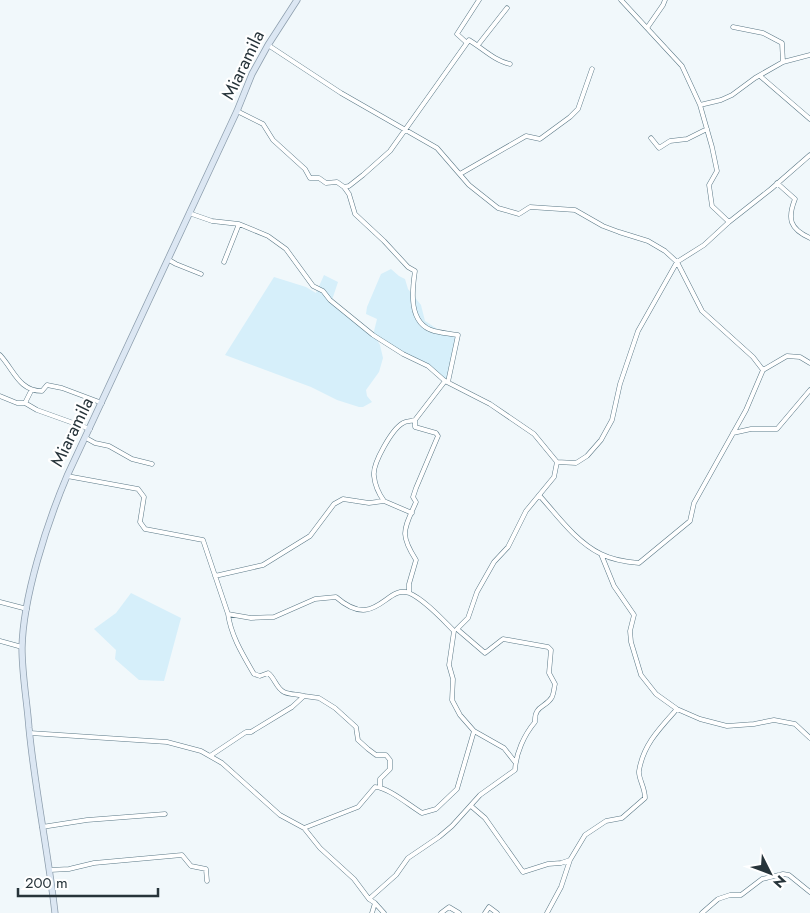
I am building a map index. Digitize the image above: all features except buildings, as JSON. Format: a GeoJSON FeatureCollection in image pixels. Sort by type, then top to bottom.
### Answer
{"type":"FeatureCollection","features":[{"type":"Feature","properties":{"kind":"main road","name":"Miaramila"},"geometry":{"type":"LineString","coordinates":[[55,913],[24,686],[22,647],[33,579],[51,517],[67,476],[237,111],[252,74],[297,0]]}},
{"type":"Feature","properties":{"kind":"street"},"geometry":{"type":"LineString","coordinates":[[467,43],[457,34],[478,0]]}},
{"type":"Feature","properties":{"kind":"street"},"geometry":{"type":"LineString","coordinates":[[621,0],[682,66],[700,106],[717,171],[709,185],[712,206],[730,222]]}},
{"type":"Feature","properties":{"kind":"street"},"geometry":{"type":"LineString","coordinates":[[646,28],[664,5],[664,0]]}},
{"type":"Feature","properties":{"kind":"street"},"geometry":{"type":"LineString","coordinates":[[478,45],[507,8]]}},
{"type":"Feature","properties":{"kind":"street"},"geometry":{"type":"LineString","coordinates":[[733,27],[764,33],[782,43],[783,62]]}},
{"type":"Feature","properties":{"kind":"street"},"geometry":{"type":"LineString","coordinates":[[344,187],[349,186],[390,151],[469,40],[488,54],[510,64]]}},
{"type":"Feature","properties":{"kind":"street"},"geometry":{"type":"LineString","coordinates":[[268,45],[341,93],[437,148],[469,185],[498,208],[519,214],[530,207],[575,210],[619,232],[648,241],[665,251],[677,262],[702,312],[754,357],[763,370]]}},
{"type":"Feature","properties":{"kind":"street"},"geometry":{"type":"LineString","coordinates":[[700,106],[732,95],[783,62],[809,55],[810,62]]}},
{"type":"Feature","properties":{"kind":"street"},"geometry":{"type":"LineString","coordinates":[[460,174],[526,136],[540,139],[570,117],[578,109],[592,69]]}},
{"type":"Feature","properties":{"kind":"street"},"geometry":{"type":"LineString","coordinates":[[760,76],[810,119]]}},
{"type":"Feature","properties":{"kind":"street"},"geometry":{"type":"LineString","coordinates":[[237,111],[262,124],[273,140],[306,170],[310,178],[319,178],[326,183],[337,182],[344,187],[349,194],[355,214],[408,267],[416,272],[413,297],[417,316],[432,331],[458,335],[446,381],[415,420],[403,423],[390,437],[375,464],[373,475],[378,492],[384,502]]}},
{"type":"Feature","properties":{"kind":"street"},"geometry":{"type":"LineString","coordinates":[[651,138],[660,148],[670,141],[687,138],[707,129]]}},
{"type":"Feature","properties":{"kind":"street"},"geometry":{"type":"LineString","coordinates":[[189,213],[212,221],[239,224],[268,236],[286,249],[313,286],[323,291],[330,300],[373,335],[403,354],[428,366],[446,381],[490,404],[534,434],[557,462],[576,463],[587,456],[601,440],[612,420],[620,384],[638,331],[677,262],[704,245],[810,155]]}},
{"type":"Feature","properties":{"kind":"street"},"geometry":{"type":"LineString","coordinates":[[778,183],[795,199],[789,212],[792,225],[800,233],[810,238]]}},
{"type":"Feature","properties":{"kind":"street"},"geometry":{"type":"LineString","coordinates":[[224,262],[239,224]]}},
{"type":"Feature","properties":{"kind":"street"},"geometry":{"type":"LineString","coordinates":[[168,260],[201,274]]}},
{"type":"Feature","properties":{"kind":"street"},"geometry":{"type":"LineString","coordinates":[[0,355],[18,380],[31,391],[42,391],[47,385],[62,388],[102,403]]}},
{"type":"Feature","properties":{"kind":"street"},"geometry":{"type":"LineString","coordinates":[[538,495],[580,538],[601,554],[623,562],[639,563],[690,521],[694,504],[746,410],[763,370],[787,356],[800,357],[810,363]]}},
{"type":"Feature","properties":{"kind":"street"},"geometry":{"type":"LineString","coordinates":[[732,433],[751,429],[777,429],[810,390]]}},
{"type":"Feature","properties":{"kind":"street"},"geometry":{"type":"LineString","coordinates":[[25,403],[31,391]]}},
{"type":"Feature","properties":{"kind":"street"},"geometry":{"type":"LineString","coordinates":[[0,396],[17,403],[25,403],[37,410],[90,429]]}},
{"type":"Feature","properties":{"kind":"street"},"geometry":{"type":"LineString","coordinates":[[409,593],[408,584],[416,560],[406,544],[406,523],[416,502],[413,497],[416,488],[438,436],[436,433],[415,427],[415,420]]}},
{"type":"Feature","properties":{"kind":"street"},"geometry":{"type":"LineString","coordinates":[[86,438],[95,443],[109,446],[132,460],[152,464]]}},
{"type":"Feature","properties":{"kind":"street"},"geometry":{"type":"LineString","coordinates":[[515,762],[504,748],[474,731],[460,715],[452,700],[453,680],[448,665],[456,630],[468,618],[477,592],[494,562],[508,547],[526,511],[554,476],[557,462]]}},
{"type":"Feature","properties":{"kind":"street"},"geometry":{"type":"LineString","coordinates":[[67,476],[138,489],[144,497],[140,522],[145,529],[203,540],[235,640],[254,674],[260,676],[268,673],[277,686],[285,692],[319,698],[335,708],[356,727],[358,740],[368,749],[376,754],[386,755],[390,760],[390,769],[380,779],[380,787]]}},
{"type":"Feature","properties":{"kind":"street"},"geometry":{"type":"LineString","coordinates":[[215,576],[263,565],[310,536],[334,504],[343,498],[369,503],[384,502],[412,513]]}},
{"type":"Feature","properties":{"kind":"street"},"geometry":{"type":"LineString","coordinates":[[601,554],[614,586],[634,615],[630,631],[630,642],[641,674],[656,694],[677,709],[700,719],[727,726],[774,720],[795,724],[810,738]]}},
{"type":"Feature","properties":{"kind":"street"},"geometry":{"type":"LineString","coordinates":[[228,614],[252,618],[274,617],[315,599],[336,597],[347,606],[361,611],[374,608],[398,593],[409,593],[485,653],[503,639],[548,647],[551,650],[549,673],[555,684],[552,697],[535,715],[535,722],[525,736],[517,754],[515,770],[480,795],[440,837],[408,858],[396,874],[369,899]]}},
{"type":"Feature","properties":{"kind":"street"},"geometry":{"type":"LineString","coordinates":[[0,602],[27,609]]}},
{"type":"Feature","properties":{"kind":"street"},"geometry":{"type":"LineString","coordinates":[[0,641],[22,647]]}},
{"type":"Feature","properties":{"kind":"street"},"geometry":{"type":"LineString","coordinates":[[210,756],[246,732],[251,732],[292,707],[304,696]]}},
{"type":"Feature","properties":{"kind":"street"},"geometry":{"type":"LineString","coordinates":[[547,913],[560,887],[570,860],[585,835],[606,821],[622,818],[645,798],[645,789],[639,774],[650,740],[677,709]]}},
{"type":"Feature","properties":{"kind":"street"},"geometry":{"type":"LineString","coordinates":[[304,828],[358,807],[375,786],[380,787],[422,813],[436,809],[457,789],[474,731]]}},
{"type":"Feature","properties":{"kind":"street"},"geometry":{"type":"LineString","coordinates":[[30,732],[167,742],[201,751],[222,763],[280,815],[304,828],[320,848],[354,879],[369,899],[376,903],[384,913]]}},
{"type":"Feature","properties":{"kind":"street"},"geometry":{"type":"LineString","coordinates":[[471,806],[485,818],[523,872],[548,864],[570,860]]}},
{"type":"Feature","properties":{"kind":"street"},"geometry":{"type":"LineString","coordinates":[[42,827],[87,820],[165,814]]}},
{"type":"Feature","properties":{"kind":"street"},"geometry":{"type":"LineString","coordinates":[[50,870],[68,870],[94,863],[182,855],[191,866],[206,869],[207,880]]}},
{"type":"Feature","properties":{"kind":"street"},"geometry":{"type":"LineString","coordinates":[[702,913],[718,899],[730,895],[741,895],[762,878],[783,874],[789,875],[810,892]]}},
{"type":"Feature","properties":{"kind":"street"},"geometry":{"type":"LineString","coordinates":[[372,913],[376,903]]}},
{"type":"Feature","properties":{"kind":"street"},"geometry":{"type":"LineString","coordinates":[[441,913],[449,907],[459,913]]}},
{"type":"Feature","properties":{"kind":"street"},"geometry":{"type":"LineString","coordinates":[[485,913],[490,907],[497,913]]}},
{"type":"Feature","properties":{"kind":"shaded area"},"geometry":{"type":"Polygon","coordinates":[[[391,269],[405,279],[408,289],[421,305],[425,321],[442,332],[460,338],[453,365],[445,381],[428,366],[373,335],[377,319],[366,314],[367,307],[381,274],[391,269]]]}},
{"type":"Feature","properties":{"kind":"shaded area"},"geometry":{"type":"Polygon","coordinates":[[[324,275],[338,282],[331,303],[377,340],[380,345],[383,358],[379,372],[366,390],[367,396],[372,402],[363,407],[337,400],[311,387],[225,355],[274,277],[306,287],[316,293],[324,275]]]}},
{"type":"Feature","properties":{"kind":"shaded area"},"geometry":{"type":"Polygon","coordinates":[[[131,593],[181,618],[164,681],[139,680],[115,659],[116,650],[94,629],[116,613],[131,593]]]}}]}
